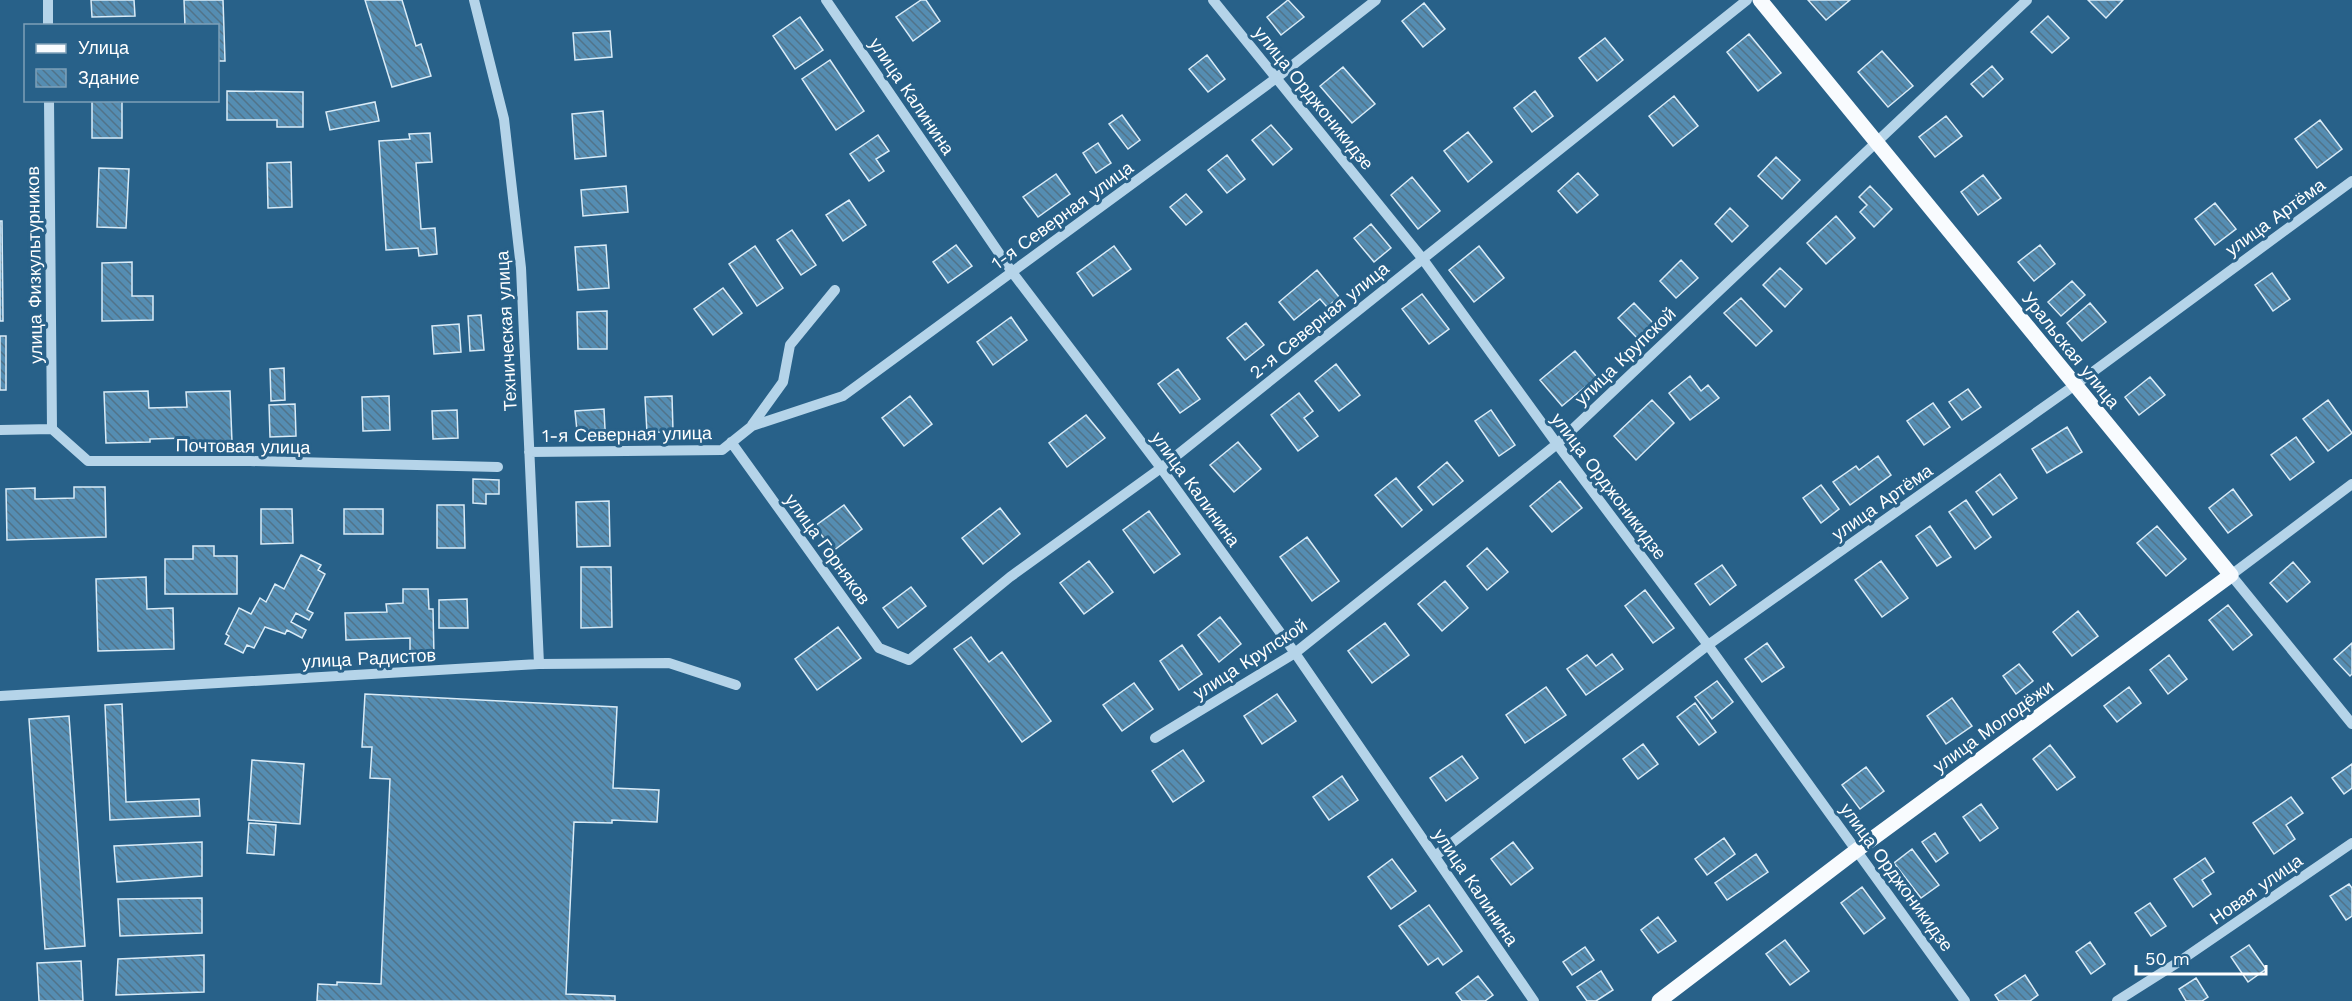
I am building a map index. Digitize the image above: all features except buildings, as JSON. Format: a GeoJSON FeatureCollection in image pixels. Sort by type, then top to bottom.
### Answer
{"type":"FeatureCollection","features":[{"type":"Feature","properties":{"kind":"main road","name":"Уральская улица"},"geometry":{"type":"LineString","coordinates":[[1760,0],[2231,575]]}},
{"type":"Feature","properties":{"kind":"main road","name":"улица Молодёжи"},"geometry":{"type":"LineString","coordinates":[[1659,1001],[1857,850],[2231,575]]}},
{"type":"Feature","properties":{"kind":"street"},"geometry":{"type":"LineString","coordinates":[[48,0],[48,24]]}},
{"type":"Feature","properties":{"kind":"street","name":"Техническая улица"},"geometry":{"type":"LineString","coordinates":[[474,0],[504,119],[521,268],[539,664]]}},
{"type":"Feature","properties":{"kind":"street","name":"улица Калинина"},"geometry":{"type":"LineString","coordinates":[[826,0],[1012,272],[1161,468],[1294,654],[1534,1001]]}},
{"type":"Feature","properties":{"kind":"street","name":"улица Орджоникидзе"},"geometry":{"type":"LineString","coordinates":[[1213,0],[1422,258],[1557,444],[1708,645],[1965,1001]]}},
{"type":"Feature","properties":{"kind":"street","name":"1-я Северная улица"},"geometry":{"type":"LineString","coordinates":[[752,426],[843,396],[1275,79],[1376,0]]}},
{"type":"Feature","properties":{"kind":"street","name":"2-я Северная улица"},"geometry":{"type":"LineString","coordinates":[[909,660],[1010,577],[1161,468],[1747,0]]}},
{"type":"Feature","properties":{"kind":"street","name":"улица Крупской"},"geometry":{"type":"LineString","coordinates":[[1155,738],[1294,654],[1557,444],[2027,0]]}},
{"type":"Feature","properties":{"kind":"street","name":"улица Физкультурников"},"geometry":{"type":"LineString","coordinates":[[49,102],[52,429]]}},
{"type":"Feature","properties":{"kind":"street","name":"улица Артёма"},"geometry":{"type":"LineString","coordinates":[[1435,856],[1708,645],[2075,385],[2352,181]]}},
{"type":"Feature","properties":{"kind":"street","name":"1-я Северная улица"},"geometry":{"type":"LineString","coordinates":[[529,452],[722,450],[752,426],[783,382],[790,345],[835,290]]}},
{"type":"Feature","properties":{"kind":"street"},"geometry":{"type":"LineString","coordinates":[[0,430],[52,429]]}},
{"type":"Feature","properties":{"kind":"street","name":"Почтовая улица"},"geometry":{"type":"LineString","coordinates":[[52,429],[88,461],[250,461],[498,467]]}},
{"type":"Feature","properties":{"kind":"street","name":"улица Горняков"},"geometry":{"type":"LineString","coordinates":[[731,442],[879,648],[909,660]]}},
{"type":"Feature","properties":{"kind":"street","name":"улица Молодёжи"},"geometry":{"type":"LineString","coordinates":[[2231,575],[2352,484]]}},
{"type":"Feature","properties":{"kind":"street","name":"Уральская улица"},"geometry":{"type":"LineString","coordinates":[[2231,575],[2352,724]]}},
{"type":"Feature","properties":{"kind":"street","name":"улица Радистов"},"geometry":{"type":"LineString","coordinates":[[0,696],[539,664],[669,663],[736,685]]}},
{"type":"Feature","properties":{"kind":"street","name":"Новая улица"},"geometry":{"type":"LineString","coordinates":[[2117,1001],[2177,963],[2352,843]]}}]}
